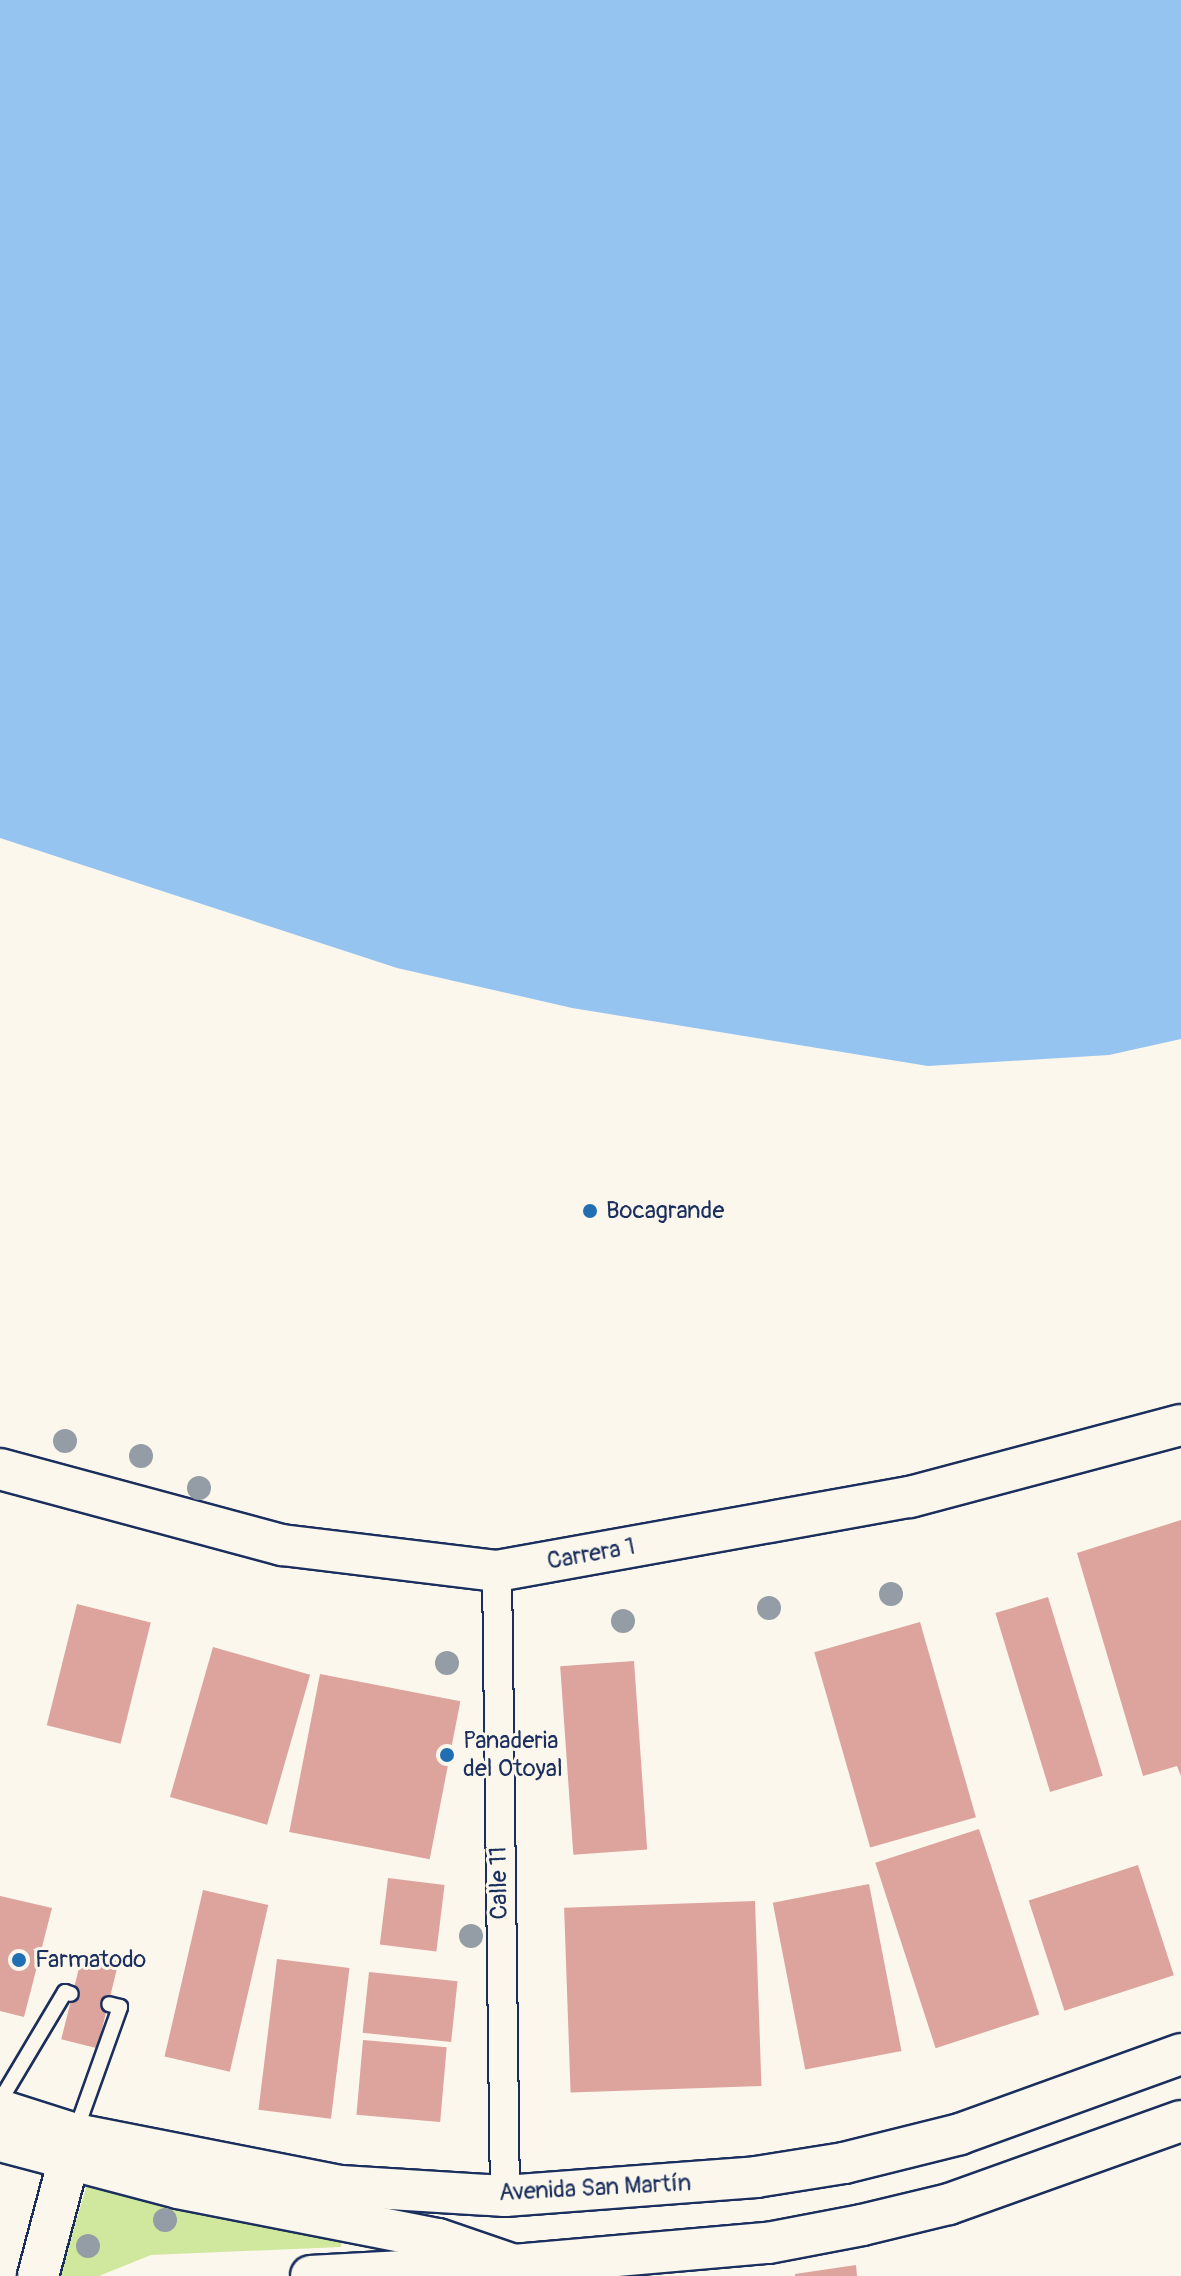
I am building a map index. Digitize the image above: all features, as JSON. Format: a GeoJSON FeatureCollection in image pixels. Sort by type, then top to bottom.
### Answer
{"type":"FeatureCollection","features":[{"type":"Feature","properties":{"kind":"main road","name":"Carrera 1"},"geometry":{"type":"LineString","coordinates":[[0,1469],[282,1545],[497,1571],[910,1497],[1181,1425]]}},
{"type":"Feature","properties":{"kind":"main road","name":"Avenida San Martín"},"geometry":{"type":"LineString","coordinates":[[0,2141],[72,2146],[341,2186],[505,2196],[756,2177],[844,2163],[960,2134],[1181,2054]]}},
{"type":"Feature","properties":{"kind":"main road","name":"Avenida San Martín"},"geometry":{"type":"LineString","coordinates":[[0,2110],[72,2146],[178,2188],[424,2235],[514,2265]]}},
{"type":"Feature","properties":{"kind":"main road","name":"Avenida San Martín"},"geometry":{"type":"LineString","coordinates":[[311,2276],[514,2265],[768,2243],[949,2204],[1181,2121]]}},
{"type":"Feature","properties":{"kind":"main road"},"geometry":{"type":"LineString","coordinates":[[38,2276],[72,2146]]}},
{"type":"Feature","properties":{"kind":"street","name":"Calle 11"},"geometry":{"type":"LineString","coordinates":[[497,1571],[505,2196]]}},
{"type":"Feature","properties":{"kind":"lane"},"geometry":{"type":"LineString","coordinates":[[0,2101],[65,1992],[71,1994]]}},
{"type":"Feature","properties":{"kind":"lane"},"geometry":{"type":"LineString","coordinates":[[72,2146],[120,2007],[109,2004]]}},
{"type":"Feature","properties":{"kind":"green space"},"geometry":{"type":"Polygon","coordinates":[[[87,2185],[343,2231],[341,2247],[151,2255],[99,2276],[59,2276],[87,2185]]]}},
{"type":"Feature","properties":{"kind":"water"},"geometry":{"type":"Polygon","coordinates":[[[0,0],[1181,0],[1181,1039],[1109,1055],[928,1066],[572,1008],[397,968],[0,838],[0,0]]]}},
{"type":"Feature","properties":{"kind":"building"},"geometry":{"type":"Polygon","coordinates":[[[1181,1520],[1181,1776],[1177,1766],[1143,1776],[1077,1553],[1181,1520]]]}},
{"type":"Feature","properties":{"kind":"building"},"geometry":{"type":"Polygon","coordinates":[[[1048,1597],[1103,1776],[1050,1792],[995,1613],[1048,1597]]]}},
{"type":"Feature","properties":{"kind":"building"},"geometry":{"type":"Polygon","coordinates":[[[77,1604],[151,1622],[121,1744],[47,1725],[77,1604]]]}},
{"type":"Feature","properties":{"kind":"building"},"geometry":{"type":"Polygon","coordinates":[[[920,1622],[976,1817],[870,1847],[814,1652],[920,1622]]]}},
{"type":"Feature","properties":{"kind":"building"},"geometry":{"type":"Polygon","coordinates":[[[213,1647],[310,1675],[267,1825],[170,1797],[213,1647]]]}},
{"type":"Feature","properties":{"kind":"building"},"geometry":{"type":"Polygon","coordinates":[[[634,1661],[647,1850],[573,1855],[560,1666],[634,1661]]]}},
{"type":"Feature","properties":{"kind":"building"},"geometry":{"type":"Polygon","coordinates":[[[320,1674],[460,1701],[430,1859],[289,1832],[320,1674]]]}},
{"type":"Feature","properties":{"kind":"building"},"geometry":{"type":"Polygon","coordinates":[[[979,1829],[1039,2014],[936,2048],[875,1863],[979,1829]]]}},
{"type":"Feature","properties":{"kind":"building"},"geometry":{"type":"Polygon","coordinates":[[[1138,1865],[1174,1975],[1064,2011],[1029,1901],[1138,1865]]]}},
{"type":"Feature","properties":{"kind":"building"},"geometry":{"type":"Polygon","coordinates":[[[388,1878],[445,1885],[436,1951],[380,1945],[388,1878]]]}},
{"type":"Feature","properties":{"kind":"building"},"geometry":{"type":"Polygon","coordinates":[[[869,1884],[901,2051],[805,2070],[773,1903],[869,1884]]]}},
{"type":"Feature","properties":{"kind":"building"},"geometry":{"type":"Polygon","coordinates":[[[203,1890],[268,1905],[230,2072],[165,2057],[203,1890]]]}},
{"type":"Feature","properties":{"kind":"building","name":"Farmatodo"},"geometry":{"type":"Polygon","coordinates":[[[0,1896],[52,1908],[24,2017],[0,2011],[0,1896]]]}},
{"type":"Feature","properties":{"kind":"building"},"geometry":{"type":"Polygon","coordinates":[[[755,1901],[761,2086],[571,2093],[564,1908],[755,1901]]]}},
{"type":"Feature","properties":{"kind":"building"},"geometry":{"type":"Polygon","coordinates":[[[83,1952],[119,1961],[97,2048],[61,2039],[83,1952]]]}},
{"type":"Feature","properties":{"kind":"building"},"geometry":{"type":"Polygon","coordinates":[[[277,1959],[349,1968],[331,2119],[258,2110],[277,1959]]]}},
{"type":"Feature","properties":{"kind":"building"},"geometry":{"type":"Polygon","coordinates":[[[369,1972],[458,1981],[451,2042],[363,2033],[369,1972]]]}},
{"type":"Feature","properties":{"kind":"building"},"geometry":{"type":"Polygon","coordinates":[[[363,2040],[447,2047],[440,2122],[356,2115],[363,2040]]]}},
{"type":"Feature","properties":{"kind":"building"},"geometry":{"type":"Polygon","coordinates":[[[856,2265],[857,2276],[795,2276],[795,2274],[856,2265]]]}},
{"type":"Feature","properties":{"kind":"place","name":"Bocagrande"},"geometry":{"type":"Point","coordinates":[590,1211]}},
{"type":"Feature","properties":{"kind":"place","name":"Panaderia del Otoyal"},"geometry":{"type":"Point","coordinates":[447,1755]}},
{"type":"Feature","properties":{"kind":"place","name":"Farmatodo"},"geometry":{"type":"Point","coordinates":[19,1960]}}]}
